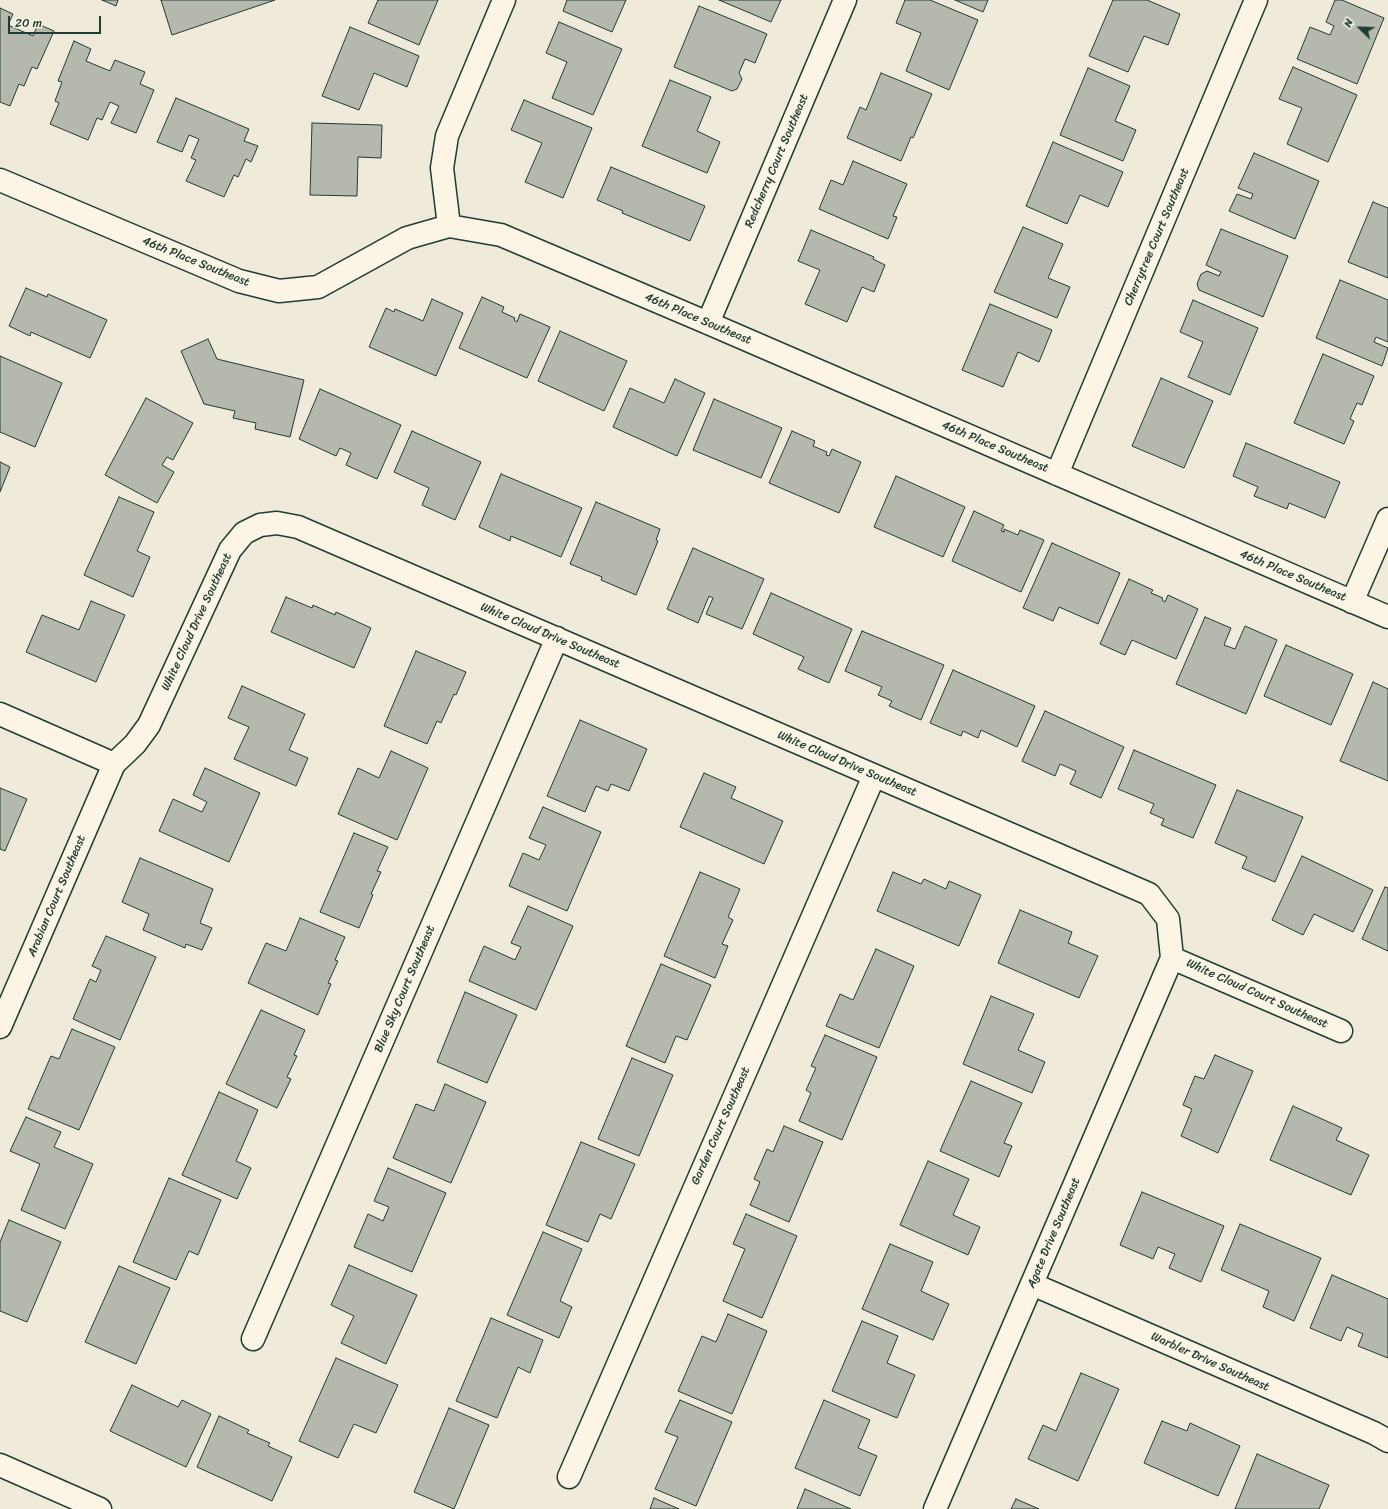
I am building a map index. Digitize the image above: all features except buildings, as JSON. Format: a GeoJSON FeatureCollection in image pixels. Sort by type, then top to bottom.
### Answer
{"type":"FeatureCollection","features":[{"type":"Feature","properties":{"kind":"street"},"geometry":{"type":"LineString","coordinates":[[449,226],[442,168],[447,136],[504,0]]}},
{"type":"Feature","properties":{"kind":"street","name":"Redcherry Court Southeast"},"geometry":{"type":"LineString","coordinates":[[708,323],[845,0]]}},
{"type":"Feature","properties":{"kind":"street","name":"Cherrytree Court Southeast"},"geometry":{"type":"LineString","coordinates":[[1057,474],[1256,0]]}},
{"type":"Feature","properties":{"kind":"street","name":"46th Place Southeast"},"geometry":{"type":"LineString","coordinates":[[0,180],[239,281],[279,291],[318,287],[407,238],[449,226],[501,235],[1388,617]]}},
{"type":"Feature","properties":{"kind":"street"},"geometry":{"type":"LineString","coordinates":[[1352,602],[1388,519]]}},
{"type":"Feature","properties":{"kind":"street","name":"White Cloud Drive Southeast"},"geometry":{"type":"LineString","coordinates":[[114,764],[135,744],[150,724],[230,550],[244,533],[260,525],[277,523],[298,527],[1149,894],[1168,919],[1172,958]]}},
{"type":"Feature","properties":{"kind":"street","name":"Blue Sky Court Southeast"},"geometry":{"type":"LineString","coordinates":[[253,1339],[557,638]]}},
{"type":"Feature","properties":{"kind":"street"},"geometry":{"type":"LineString","coordinates":[[0,714],[114,764]]}},
{"type":"Feature","properties":{"kind":"street","name":"Arabian Court Southeast"},"geometry":{"type":"LineString","coordinates":[[0,1027],[114,764]]}},
{"type":"Feature","properties":{"kind":"street","name":"Garden Court Southeast"},"geometry":{"type":"LineString","coordinates":[[569,1477],[874,776]]}},
{"type":"Feature","properties":{"kind":"street","name":"White Cloud Court Southeast"},"geometry":{"type":"LineString","coordinates":[[1172,958],[1341,1031]]}},
{"type":"Feature","properties":{"kind":"street","name":"Agate Drive Southeast"},"geometry":{"type":"LineString","coordinates":[[935,1509],[1172,958]]}},
{"type":"Feature","properties":{"kind":"street","name":"Warbler Drive Southeast"},"geometry":{"type":"LineString","coordinates":[[1032,1284],[1381,1437]]}},
{"type":"Feature","properties":{"kind":"street"},"geometry":{"type":"LineString","coordinates":[[0,1465],[100,1509]]}}]}
